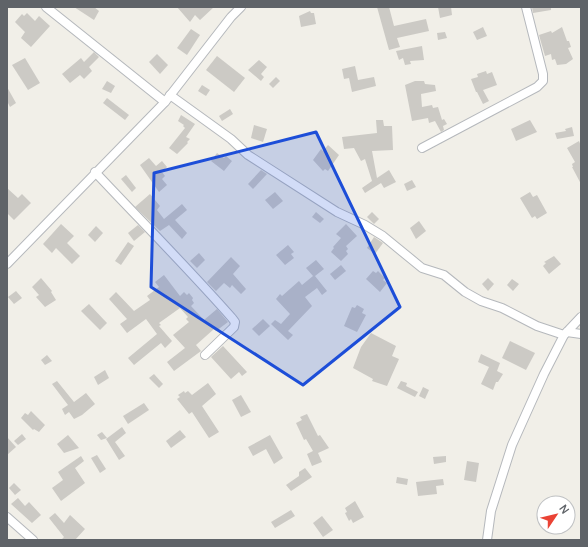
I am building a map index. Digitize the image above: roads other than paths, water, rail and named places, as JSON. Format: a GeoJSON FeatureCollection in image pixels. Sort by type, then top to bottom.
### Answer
{"type":"FeatureCollection","features":[{"type":"Feature","properties":{"kind":"street"},"geometry":{"type":"LineString","coordinates":[[46,7],[165,102]]}},
{"type":"Feature","properties":{"kind":"street"},"geometry":{"type":"LineString","coordinates":[[7,264],[95,172],[165,102],[231,17],[241,7]]}},
{"type":"Feature","properties":{"kind":"street"},"geometry":{"type":"LineString","coordinates":[[422,148],[485,116],[541,84],[544,74],[526,7]]}},
{"type":"Feature","properties":{"kind":"street"},"geometry":{"type":"LineString","coordinates":[[170,95],[231,139],[248,155],[337,212],[366,225],[383,236],[422,268],[444,274],[465,292],[481,301],[502,308],[537,326],[565,334],[581,334]]}},
{"type":"Feature","properties":{"kind":"street"},"geometry":{"type":"LineString","coordinates":[[95,172],[150,232],[182,262],[235,322],[234,327],[205,355]]}},
{"type":"Feature","properties":{"kind":"street"},"geometry":{"type":"LineString","coordinates":[[487,540],[491,511],[512,445],[544,374],[565,334],[581,317]]}},
{"type":"Feature","properties":{"kind":"street"},"geometry":{"type":"LineString","coordinates":[[7,517],[34,540]]}}]}
